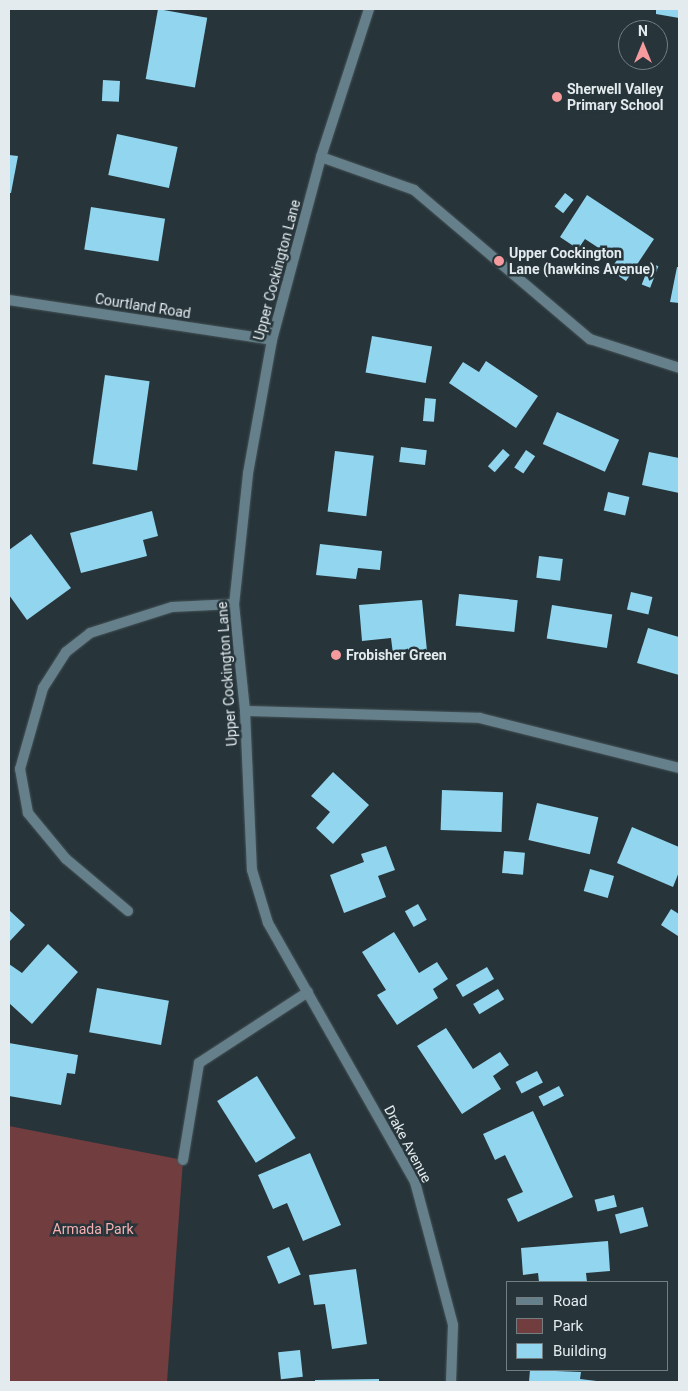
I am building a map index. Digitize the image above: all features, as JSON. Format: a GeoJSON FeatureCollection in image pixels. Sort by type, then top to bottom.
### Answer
{"type":"FeatureCollection","features":[{"type":"Feature","properties":{"kind":"street","name":"Upper Cockington Lane"},"geometry":{"type":"LineString","coordinates":[[308,992],[268,923],[252,870],[245,711],[234,604],[248,474],[272,340],[321,157],[368,9]]}},
{"type":"Feature","properties":{"kind":"street"},"geometry":{"type":"LineString","coordinates":[[321,157],[414,190],[590,339],[679,368]]}},
{"type":"Feature","properties":{"kind":"street","name":"Courtland Road"},"geometry":{"type":"LineString","coordinates":[[9,300],[272,340]]}},
{"type":"Feature","properties":{"kind":"street"},"geometry":{"type":"LineString","coordinates":[[128,912],[66,859],[28,814],[20,770],[43,688],[66,652],[90,633],[172,607],[234,604]]}},
{"type":"Feature","properties":{"kind":"street"},"geometry":{"type":"LineString","coordinates":[[245,711],[480,718],[679,768]]}},
{"type":"Feature","properties":{"kind":"street"},"geometry":{"type":"LineString","coordinates":[[183,1160],[199,1063],[308,992]]}},
{"type":"Feature","properties":{"kind":"street","name":"Drake Avenue"},"geometry":{"type":"LineString","coordinates":[[308,992],[415,1182],[453,1325],[451,1382]]}},
{"type":"Feature","properties":{"kind":"green space","name":"Armada Park"},"geometry":{"type":"Polygon","coordinates":[[[9,1126],[183,1160],[167,1382],[9,1382],[9,1126]]]}},
{"type":"Feature","properties":{"kind":"building"},"geometry":{"type":"Polygon","coordinates":[[[158,9],[207,18],[195,88],[146,79],[158,9]]]}},
{"type":"Feature","properties":{"kind":"building"},"geometry":{"type":"Polygon","coordinates":[[[656,9],[679,9],[679,18],[656,14],[656,9]]]}},
{"type":"Feature","properties":{"kind":"building"},"geometry":{"type":"Polygon","coordinates":[[[103,80],[120,81],[119,102],[102,101],[103,80]]]}},
{"type":"Feature","properties":{"kind":"building"},"geometry":{"type":"Polygon","coordinates":[[[117,134],[178,147],[169,188],[108,175],[117,134]]]}},
{"type":"Feature","properties":{"kind":"building"},"geometry":{"type":"Polygon","coordinates":[[[9,155],[18,156],[11,193],[9,193],[9,155]]]}},
{"type":"Feature","properties":{"kind":"building"},"geometry":{"type":"Polygon","coordinates":[[[565,193],[574,200],[563,213],[555,206],[565,193]]]}},
{"type":"Feature","properties":{"kind":"building"},"geometry":{"type":"Polygon","coordinates":[[[587,195],[654,239],[626,281],[610,270],[617,260],[585,239],[578,249],[560,237],[587,195]]]}},
{"type":"Feature","properties":{"kind":"building"},"geometry":{"type":"Polygon","coordinates":[[[91,207],[165,219],[158,261],[84,249],[91,207]]]}},
{"type":"Feature","properties":{"kind":"building"},"geometry":{"type":"Polygon","coordinates":[[[650,263],[658,266],[650,288],[642,284],[650,263]]]}},
{"type":"Feature","properties":{"kind":"building"},"geometry":{"type":"Polygon","coordinates":[[[677,267],[679,267],[679,303],[670,302],[677,267]]]}},
{"type":"Feature","properties":{"kind":"building"},"geometry":{"type":"Polygon","coordinates":[[[372,336],[432,347],[426,383],[366,372],[372,336]]]}},
{"type":"Feature","properties":{"kind":"building"},"geometry":{"type":"Polygon","coordinates":[[[486,361],[538,396],[516,428],[449,383],[463,362],[479,372],[486,361]]]}},
{"type":"Feature","properties":{"kind":"building"},"geometry":{"type":"Polygon","coordinates":[[[105,375],[150,381],[137,470],[92,464],[105,375]]]}},
{"type":"Feature","properties":{"kind":"building"},"geometry":{"type":"Polygon","coordinates":[[[425,398],[436,399],[434,422],[423,421],[425,398]]]}},
{"type":"Feature","properties":{"kind":"building"},"geometry":{"type":"Polygon","coordinates":[[[557,412],[619,440],[605,472],[543,444],[557,412]]]}},
{"type":"Feature","properties":{"kind":"building"},"geometry":{"type":"Polygon","coordinates":[[[401,447],[427,450],[425,465],[399,462],[401,447]]]}},
{"type":"Feature","properties":{"kind":"building"},"geometry":{"type":"Polygon","coordinates":[[[503,449],[510,455],[495,472],[488,466],[503,449]]]}},
{"type":"Feature","properties":{"kind":"building"},"geometry":{"type":"Polygon","coordinates":[[[526,450],[535,456],[523,474],[514,467],[526,450]]]}},
{"type":"Feature","properties":{"kind":"building"},"geometry":{"type":"Polygon","coordinates":[[[335,451],[374,456],[366,516],[328,512],[335,451]]]}},
{"type":"Feature","properties":{"kind":"building"},"geometry":{"type":"Polygon","coordinates":[[[649,452],[679,458],[679,493],[642,485],[649,452]]]}},
{"type":"Feature","properties":{"kind":"building"},"geometry":{"type":"Polygon","coordinates":[[[608,492],[629,497],[625,515],[604,511],[608,492]]]}},
{"type":"Feature","properties":{"kind":"building"},"geometry":{"type":"Polygon","coordinates":[[[152,511],[158,536],[143,540],[147,556],[81,573],[70,533],[152,511]]]}},
{"type":"Feature","properties":{"kind":"building"},"geometry":{"type":"Polygon","coordinates":[[[31,534],[71,588],[27,620],[9,595],[9,550],[31,534]]]}},
{"type":"Feature","properties":{"kind":"building"},"geometry":{"type":"Polygon","coordinates":[[[320,544],[382,551],[380,570],[358,568],[356,579],[316,575],[320,544]]]}},
{"type":"Feature","properties":{"kind":"building"},"geometry":{"type":"Polygon","coordinates":[[[539,556],[563,559],[560,581],[536,578],[539,556]]]}},
{"type":"Feature","properties":{"kind":"building"},"geometry":{"type":"Polygon","coordinates":[[[631,592],[652,597],[648,614],[627,610],[631,592]]]}},
{"type":"Feature","properties":{"kind":"building"},"geometry":{"type":"Polygon","coordinates":[[[459,594],[518,600],[514,632],[456,626],[459,594]]]}},
{"type":"Feature","properties":{"kind":"building"},"geometry":{"type":"Polygon","coordinates":[[[422,600],[427,651],[393,654],[391,638],[362,641],[359,605],[422,600]]]}},
{"type":"Feature","properties":{"kind":"building"},"geometry":{"type":"Polygon","coordinates":[[[552,605],[612,615],[607,648],[547,639],[552,605]]]}},
{"type":"Feature","properties":{"kind":"building"},"geometry":{"type":"Polygon","coordinates":[[[648,628],[679,637],[679,675],[637,663],[648,628]]]}},
{"type":"Feature","properties":{"kind":"building"},"geometry":{"type":"Polygon","coordinates":[[[333,772],[369,805],[333,844],[316,828],[330,812],[311,796],[333,772]]]}},
{"type":"Feature","properties":{"kind":"building"},"geometry":{"type":"Polygon","coordinates":[[[442,790],[503,792],[502,832],[441,830],[442,790]]]}},
{"type":"Feature","properties":{"kind":"building"},"geometry":{"type":"Polygon","coordinates":[[[537,803],[598,817],[590,854],[528,840],[537,803]]]}},
{"type":"Feature","properties":{"kind":"building"},"geometry":{"type":"Polygon","coordinates":[[[632,827],[679,847],[679,872],[673,887],[617,863],[632,827]]]}},
{"type":"Feature","properties":{"kind":"building"},"geometry":{"type":"Polygon","coordinates":[[[386,846],[395,870],[378,876],[386,897],[344,913],[330,875],[364,862],[361,854],[386,846]]]}},
{"type":"Feature","properties":{"kind":"building"},"geometry":{"type":"Polygon","coordinates":[[[504,851],[525,853],[523,875],[502,873],[504,851]]]}},
{"type":"Feature","properties":{"kind":"building"},"geometry":{"type":"Polygon","coordinates":[[[590,869],[614,876],[608,898],[584,891],[590,869]]]}},
{"type":"Feature","properties":{"kind":"building"},"geometry":{"type":"Polygon","coordinates":[[[418,904],[427,920],[414,927],[405,911],[418,904]]]}},
{"type":"Feature","properties":{"kind":"building"},"geometry":{"type":"Polygon","coordinates":[[[671,909],[679,914],[678,936],[661,925],[671,909]]]}},
{"type":"Feature","properties":{"kind":"building"},"geometry":{"type":"Polygon","coordinates":[[[9,910],[25,925],[9,942],[9,910]]]}},
{"type":"Feature","properties":{"kind":"building"},"geometry":{"type":"Polygon","coordinates":[[[394,932],[419,973],[437,962],[448,979],[433,989],[438,998],[397,1025],[377,995],[386,990],[362,952],[394,932]]]}},
{"type":"Feature","properties":{"kind":"building"},"geometry":{"type":"Polygon","coordinates":[[[48,944],[78,972],[32,1024],[9,1003],[9,964],[22,973],[48,944]]]}},
{"type":"Feature","properties":{"kind":"building"},"geometry":{"type":"Polygon","coordinates":[[[487,967],[494,979],[463,997],[456,985],[487,967]]]}},
{"type":"Feature","properties":{"kind":"building"},"geometry":{"type":"Polygon","coordinates":[[[97,988],[169,1001],[161,1045],[89,1032],[97,988]]]}},
{"type":"Feature","properties":{"kind":"building"},"geometry":{"type":"Polygon","coordinates":[[[498,989],[504,999],[479,1014],[473,1004],[498,989]]]}},
{"type":"Feature","properties":{"kind":"building"},"geometry":{"type":"Polygon","coordinates":[[[446,1028],[473,1069],[500,1052],[509,1065],[493,1076],[501,1089],[462,1114],[417,1046],[446,1028]]]}},
{"type":"Feature","properties":{"kind":"building"},"geometry":{"type":"Polygon","coordinates":[[[9,1043],[78,1055],[75,1074],[67,1073],[61,1105],[9,1096],[9,1043]]]}},
{"type":"Feature","properties":{"kind":"building"},"geometry":{"type":"Polygon","coordinates":[[[537,1071],[543,1083],[522,1093],[516,1082],[537,1071]]]}},
{"type":"Feature","properties":{"kind":"building"},"geometry":{"type":"Polygon","coordinates":[[[257,1076],[296,1138],[256,1163],[217,1101],[257,1076]]]}},
{"type":"Feature","properties":{"kind":"building"},"geometry":{"type":"Polygon","coordinates":[[[559,1086],[564,1096],[544,1106],[539,1096],[559,1086]]]}},
{"type":"Feature","properties":{"kind":"building"},"geometry":{"type":"Polygon","coordinates":[[[533,1111],[573,1197],[518,1222],[507,1199],[523,1192],[505,1155],[495,1160],[483,1134],[533,1111]]]}},
{"type":"Feature","properties":{"kind":"building"},"geometry":{"type":"Polygon","coordinates":[[[310,1153],[341,1225],[303,1241],[287,1203],[273,1209],[258,1175],[310,1153]]]}},
{"type":"Feature","properties":{"kind":"building"},"geometry":{"type":"Polygon","coordinates":[[[614,1195],[617,1207],[597,1211],[595,1200],[614,1195]]]}},
{"type":"Feature","properties":{"kind":"building"},"geometry":{"type":"Polygon","coordinates":[[[643,1207],[648,1226],[620,1234],[615,1215],[643,1207]]]}},
{"type":"Feature","properties":{"kind":"building"},"geometry":{"type":"Polygon","coordinates":[[[608,1241],[610,1271],[586,1273],[587,1281],[539,1281],[538,1273],[523,1275],[521,1248],[608,1241]]]}},
{"type":"Feature","properties":{"kind":"building"},"geometry":{"type":"Polygon","coordinates":[[[289,1247],[301,1275],[279,1284],[267,1256],[289,1247]]]}},
{"type":"Feature","properties":{"kind":"building"},"geometry":{"type":"Polygon","coordinates":[[[356,1269],[367,1344],[332,1349],[325,1304],[314,1305],[309,1275],[356,1269]]]}},
{"type":"Feature","properties":{"kind":"building"},"geometry":{"type":"Polygon","coordinates":[[[300,1350],[303,1377],[281,1379],[278,1352],[300,1350]]]}},
{"type":"Feature","properties":{"kind":"building"},"geometry":{"type":"Polygon","coordinates":[[[530,1371],[556,1371],[581,1372],[580,1379],[605,1382],[529,1382],[530,1371]]]}},
{"type":"Feature","properties":{"kind":"building"},"geometry":{"type":"Polygon","coordinates":[[[379,1379],[379,1382],[315,1382],[315,1380],[379,1379]]]}},
{"type":"Feature","properties":{"kind":"place","name":"Sherwell Valley Primary School"},"geometry":{"type":"Point","coordinates":[557,97]}},
{"type":"Feature","properties":{"kind":"place","name":"Upper Cockington Lane (hawkins Avenue)"},"geometry":{"type":"Point","coordinates":[499,261]}},
{"type":"Feature","properties":{"kind":"place","name":"Frobisher Green"},"geometry":{"type":"Point","coordinates":[336,655]}}]}
